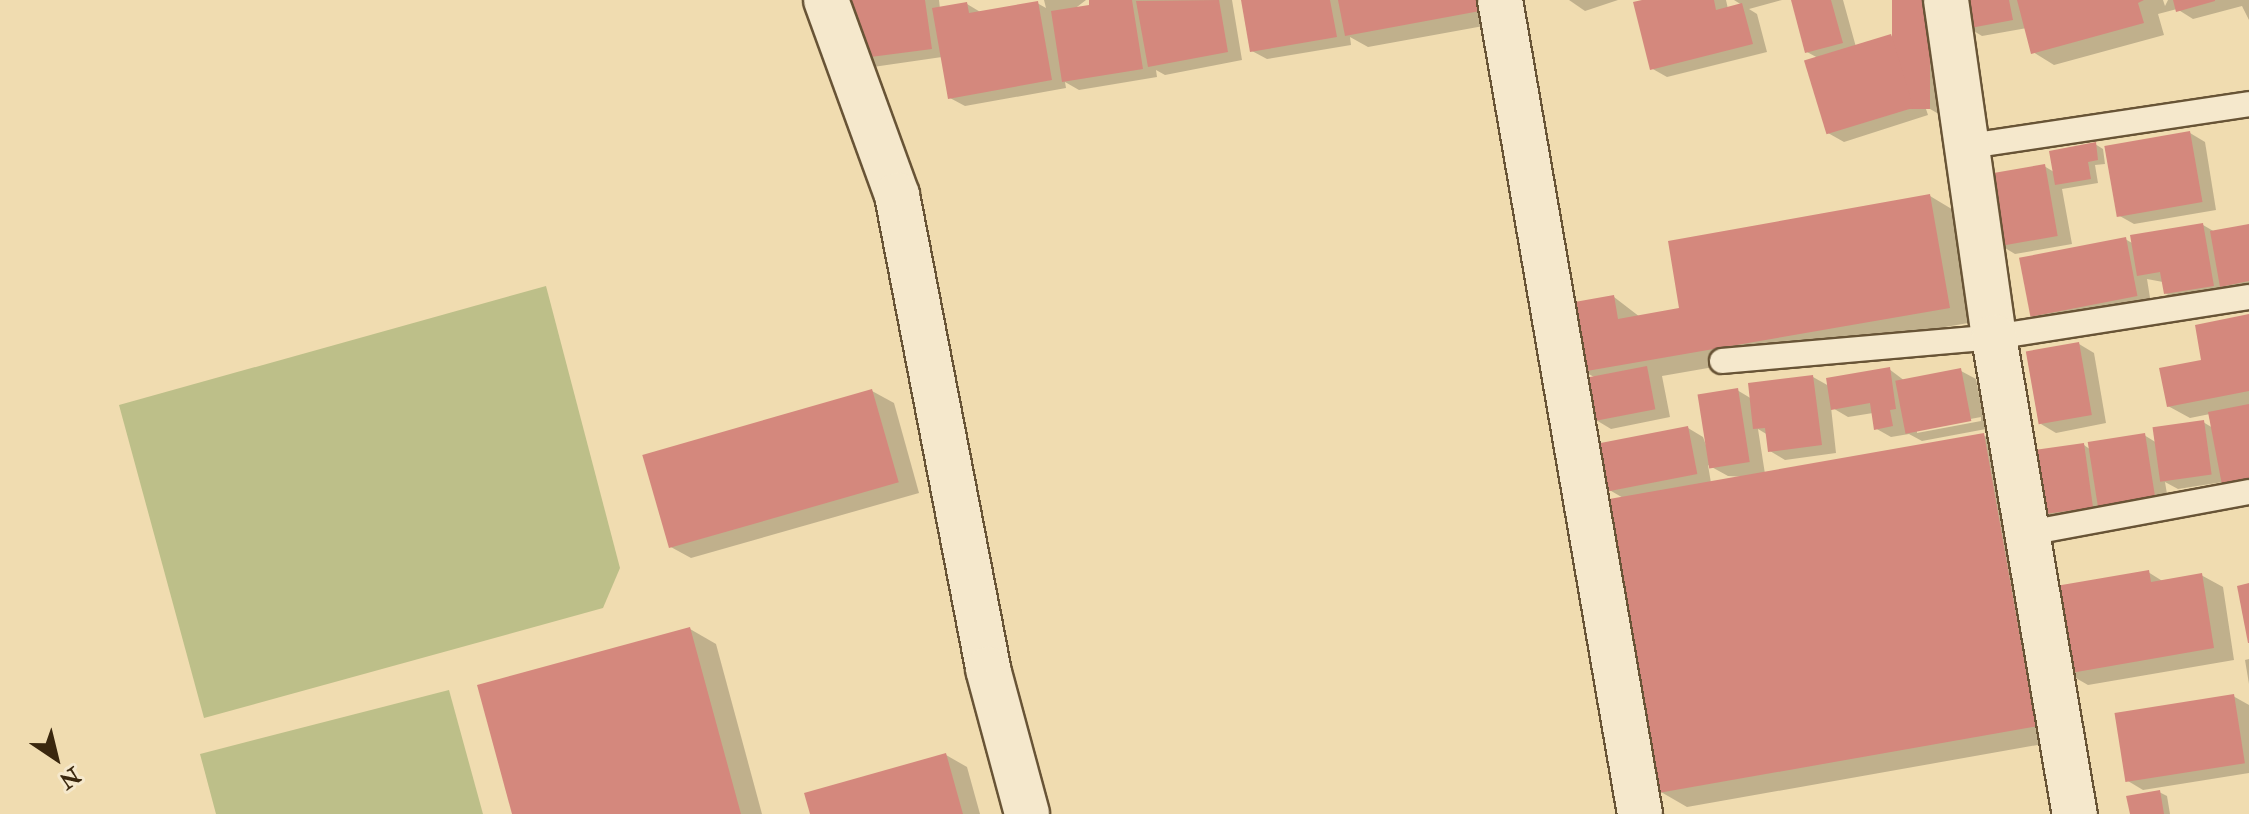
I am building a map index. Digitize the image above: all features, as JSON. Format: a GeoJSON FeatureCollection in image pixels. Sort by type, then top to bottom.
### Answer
{"type":"FeatureCollection","features":[{"type":"Feature","properties":{"kind":"street"},"geometry":{"type":"LineString","coordinates":[[826,0],[897,195],[988,669],[1027,814]]}},
{"type":"Feature","properties":{"kind":"street"},"geometry":{"type":"LineString","coordinates":[[1500,0],[1640,814]]}},
{"type":"Feature","properties":{"kind":"street"},"geometry":{"type":"LineString","coordinates":[[1946,0],[1994,337],[2075,814]]}},
{"type":"Feature","properties":{"kind":"lane"},"geometry":{"type":"LineString","coordinates":[[1969,146],[2249,104]]}},
{"type":"Feature","properties":{"kind":"lane"},"geometry":{"type":"LineString","coordinates":[[1722,361],[1994,337],[2249,297]]}},
{"type":"Feature","properties":{"kind":"lane"},"geometry":{"type":"LineString","coordinates":[[2028,533],[2249,492]]}},
{"type":"Feature","properties":{"kind":"green space"},"geometry":{"type":"Polygon","coordinates":[[[546,286],[620,568],[603,608],[204,718],[119,405],[546,286]]]}},
{"type":"Feature","properties":{"kind":"green space"},"geometry":{"type":"Polygon","coordinates":[[[449,690],[483,814],[216,814],[200,754],[449,690]]]}},
{"type":"Feature","properties":{"kind":"building"},"geometry":{"type":"Polygon","coordinates":[[[848,0],[925,0],[932,49],[855,59],[848,0]]]}},
{"type":"Feature","properties":{"kind":"building"},"geometry":{"type":"Polygon","coordinates":[[[1089,0],[1132,0],[1143,69],[1062,82],[1051,11],[1089,5],[1089,0]]]}},
{"type":"Feature","properties":{"kind":"building"},"geometry":{"type":"Polygon","coordinates":[[[1219,0],[1228,52],[1148,67],[1136,1],[1219,0]]]}},
{"type":"Feature","properties":{"kind":"building"},"geometry":{"type":"Polygon","coordinates":[[[1241,0],[1330,0],[1337,37],[1250,52],[1241,0]]]}},
{"type":"Feature","properties":{"kind":"building"},"geometry":{"type":"Polygon","coordinates":[[[1338,0],[1478,0],[1480,11],[1345,36],[1338,0]]]}},
{"type":"Feature","properties":{"kind":"building"},"geometry":{"type":"Polygon","coordinates":[[[1714,0],[1716,10],[1742,3],[1753,44],[1650,70],[1633,2],[1714,0]]]}},
{"type":"Feature","properties":{"kind":"building"},"geometry":{"type":"Polygon","coordinates":[[[1791,0],[1831,0],[1843,43],[1805,53],[1791,0]]]}},
{"type":"Feature","properties":{"kind":"building"},"geometry":{"type":"Polygon","coordinates":[[[1892,0],[1930,0],[1930,109],[1892,109],[1892,0]]]}},
{"type":"Feature","properties":{"kind":"building"},"geometry":{"type":"Polygon","coordinates":[[[1960,0],[2009,0],[2013,20],[1965,29],[1960,0]]]}},
{"type":"Feature","properties":{"kind":"building"},"geometry":{"type":"Polygon","coordinates":[[[2017,0],[2144,0],[2138,3],[2144,23],[2031,54],[2017,0]]]}},
{"type":"Feature","properties":{"kind":"building"},"geometry":{"type":"Polygon","coordinates":[[[2173,0],[2215,0],[2215,1],[2176,12],[2173,0]]]}},
{"type":"Feature","properties":{"kind":"building"},"geometry":{"type":"Polygon","coordinates":[[[1038,1],[1052,80],[948,99],[932,8],[967,2],[969,13],[1038,1]]]}},
{"type":"Feature","properties":{"kind":"building"},"geometry":{"type":"Polygon","coordinates":[[[1891,34],[1914,108],[1826,134],[1804,61],[1891,34]]]}},
{"type":"Feature","properties":{"kind":"building"},"geometry":{"type":"Polygon","coordinates":[[[2190,131],[2203,202],[2117,217],[2104,146],[2190,131]]]}},
{"type":"Feature","properties":{"kind":"building"},"geometry":{"type":"Polygon","coordinates":[[[2096,142],[2098,160],[2088,162],[2091,179],[2055,185],[2049,151],[2096,142]]]}},
{"type":"Feature","properties":{"kind":"building"},"geometry":{"type":"Polygon","coordinates":[[[2045,164],[2058,236],[1998,246],[1985,175],[2045,164]]]}},
{"type":"Feature","properties":{"kind":"building"},"geometry":{"type":"Polygon","coordinates":[[[1930,194],[1950,308],[1581,372],[1569,303],[1614,295],[1618,319],[1679,308],[1668,241],[1930,194]]]}},
{"type":"Feature","properties":{"kind":"building"},"geometry":{"type":"Polygon","coordinates":[[[2203,223],[2214,286],[2164,294],[2160,272],[2137,276],[2130,235],[2203,223]]]}},
{"type":"Feature","properties":{"kind":"building"},"geometry":{"type":"Polygon","coordinates":[[[2249,224],[2249,281],[2220,287],[2210,231],[2249,224]]]}},
{"type":"Feature","properties":{"kind":"building"},"geometry":{"type":"Polygon","coordinates":[[[2126,237],[2137,296],[2030,317],[2019,258],[2126,237]]]}},
{"type":"Feature","properties":{"kind":"building"},"geometry":{"type":"Polygon","coordinates":[[[2249,314],[2249,391],[2167,407],[2159,368],[2201,360],[2195,325],[2249,314]]]}},
{"type":"Feature","properties":{"kind":"building"},"geometry":{"type":"Polygon","coordinates":[[[2079,342],[2092,415],[2039,424],[2026,351],[2079,342]]]}},
{"type":"Feature","properties":{"kind":"building"},"geometry":{"type":"Polygon","coordinates":[[[1647,366],[1655,409],[1595,421],[1586,378],[1647,366]]]}},
{"type":"Feature","properties":{"kind":"building"},"geometry":{"type":"Polygon","coordinates":[[[1890,367],[1896,409],[1890,410],[1893,426],[1874,430],[1870,403],[1831,410],[1826,378],[1890,367]]]}},
{"type":"Feature","properties":{"kind":"building"},"geometry":{"type":"Polygon","coordinates":[[[1961,368],[1971,421],[1906,434],[1895,381],[1961,368]]]}},
{"type":"Feature","properties":{"kind":"building"},"geometry":{"type":"Polygon","coordinates":[[[1813,375],[1822,445],[1768,452],[1765,428],[1753,429],[1748,383],[1813,375]]]}},
{"type":"Feature","properties":{"kind":"building"},"geometry":{"type":"Polygon","coordinates":[[[1738,388],[1750,462],[1709,468],[1698,394],[1738,388]]]}},
{"type":"Feature","properties":{"kind":"building"},"geometry":{"type":"Polygon","coordinates":[[[872,389],[899,482],[669,548],[642,455],[872,389]]]}},
{"type":"Feature","properties":{"kind":"building"},"geometry":{"type":"Polygon","coordinates":[[[2249,404],[2249,479],[2222,485],[2208,412],[2249,404]]]}},
{"type":"Feature","properties":{"kind":"building"},"geometry":{"type":"Polygon","coordinates":[[[2204,420],[2212,474],[2160,482],[2153,427],[2204,420]]]}},
{"type":"Feature","properties":{"kind":"building"},"geometry":{"type":"Polygon","coordinates":[[[1688,426],[1697,474],[1606,492],[1597,444],[1688,426]]]}},
{"type":"Feature","properties":{"kind":"building"},"geometry":{"type":"Polygon","coordinates":[[[1984,433],[2036,726],[1660,793],[1608,499],[1984,433]]]}},
{"type":"Feature","properties":{"kind":"building"},"geometry":{"type":"Polygon","coordinates":[[[2145,433],[2155,497],[2098,506],[2088,442],[2145,433]]]}},
{"type":"Feature","properties":{"kind":"building"},"geometry":{"type":"Polygon","coordinates":[[[2084,443],[2093,507],[2044,514],[2034,450],[2084,443]]]}},
{"type":"Feature","properties":{"kind":"building"},"geometry":{"type":"Polygon","coordinates":[[[2149,570],[2151,582],[2202,573],[2214,648],[2065,674],[2050,587],[2149,570]]]}},
{"type":"Feature","properties":{"kind":"building"},"geometry":{"type":"Polygon","coordinates":[[[2249,583],[2249,643],[2248,643],[2237,586],[2249,583]]]}},
{"type":"Feature","properties":{"kind":"building"},"geometry":{"type":"Polygon","coordinates":[[[690,627],[741,814],[512,814],[477,685],[690,627]]]}},
{"type":"Feature","properties":{"kind":"building"},"geometry":{"type":"Polygon","coordinates":[[[2234,694],[2245,763],[2125,782],[2114,713],[2234,694]]]}},
{"type":"Feature","properties":{"kind":"building"},"geometry":{"type":"Polygon","coordinates":[[[946,753],[963,814],[810,814],[804,793],[946,753]]]}},
{"type":"Feature","properties":{"kind":"building"},"geometry":{"type":"Polygon","coordinates":[[[2160,790],[2164,814],[2130,814],[2126,796],[2160,790]]]}}]}
